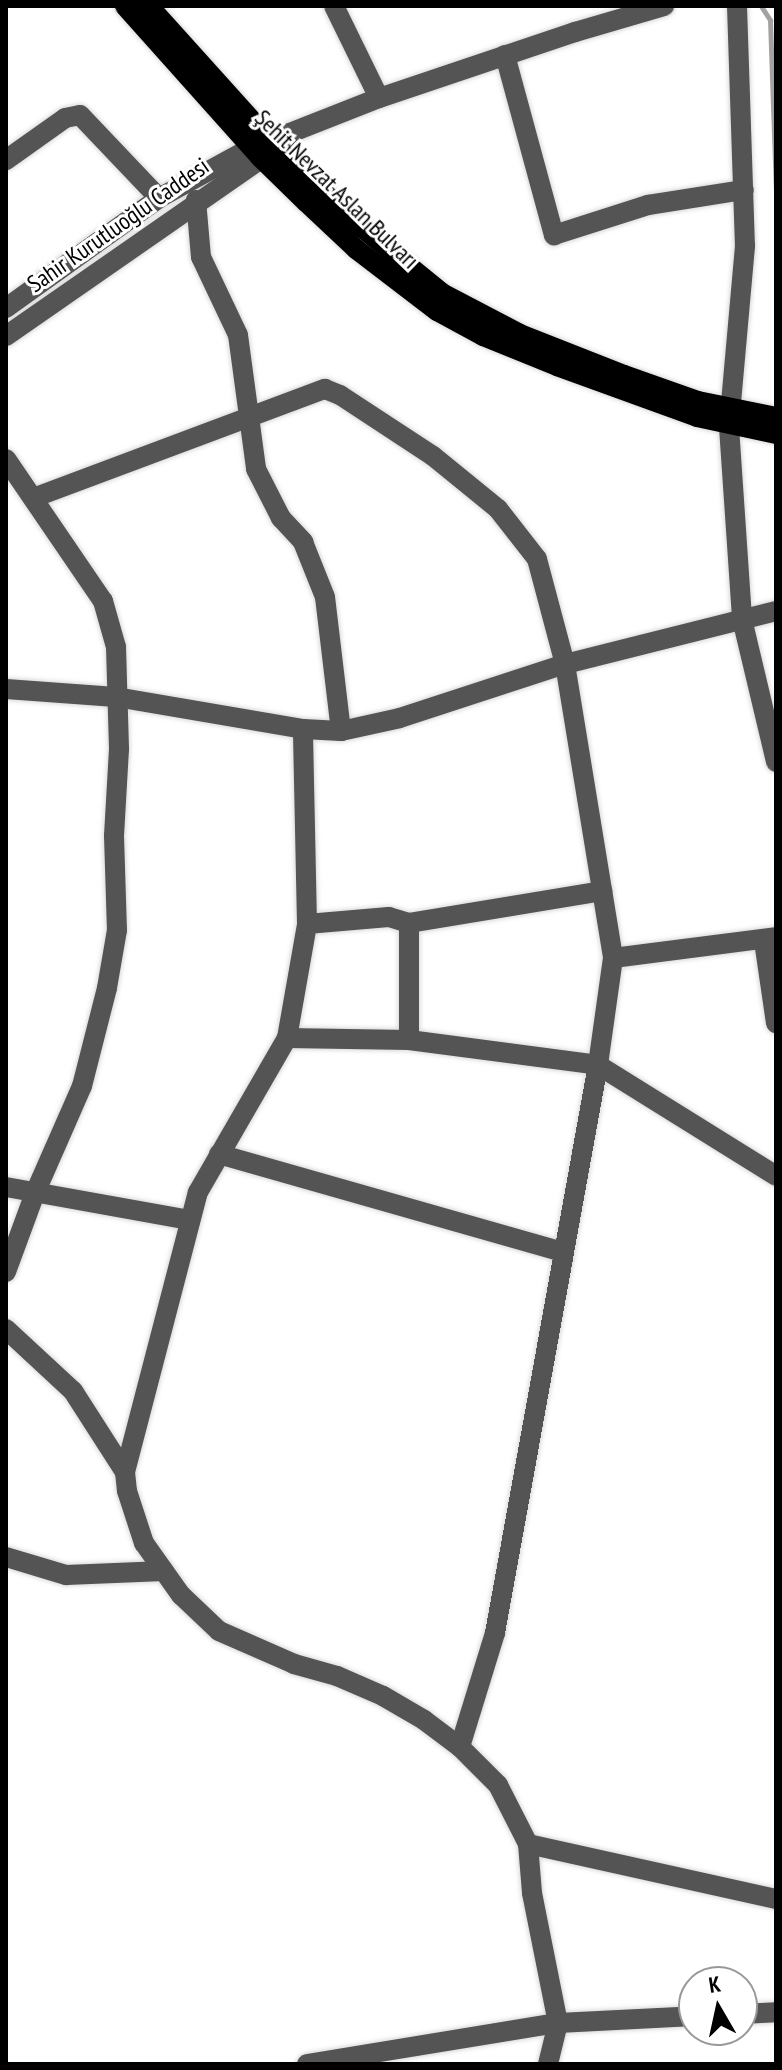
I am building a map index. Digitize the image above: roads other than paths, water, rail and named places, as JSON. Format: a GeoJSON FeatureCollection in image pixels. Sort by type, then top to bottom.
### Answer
{"type":"FeatureCollection","features":[{"type":"Feature","properties":{"kind":"main road","name":"Şehit Nevzat Aslan Bulvarı"},"geometry":{"type":"LineString","coordinates":[[125,6],[356,223],[442,293],[548,346],[776,434]]}},
{"type":"Feature","properties":{"kind":"main road","name":"Şehit Nevzat Aslan Bulvarı"},"geometry":{"type":"LineString","coordinates":[[149,6],[270,145]]}},
{"type":"Feature","properties":{"kind":"main road","name":"Şehit Nevzat Aslan Bulvarı"},"geometry":{"type":"LineString","coordinates":[[730,418],[776,417]]}},
{"type":"Feature","properties":{"kind":"street"},"geometry":{"type":"LineString","coordinates":[[334,6],[379,98]]}},
{"type":"Feature","properties":{"kind":"street"},"geometry":{"type":"LineString","coordinates":[[270,145],[379,98],[664,6]]}},
{"type":"Feature","properties":{"kind":"street"},"geometry":{"type":"LineString","coordinates":[[737,6],[745,246],[730,418],[742,619],[776,762]]}},
{"type":"Feature","properties":{"kind":"street"},"geometry":{"type":"LineString","coordinates":[[505,55],[554,235],[648,205],[744,190]]}},
{"type":"Feature","properties":{"kind":"street"},"geometry":{"type":"LineString","coordinates":[[6,160],[65,118],[80,115],[159,198]]}},
{"type":"Feature","properties":{"kind":"street","name":"Sahir Kurutluoğlu Caddesi"},"geometry":{"type":"LineString","coordinates":[[6,308],[159,198],[270,145]]}},
{"type":"Feature","properties":{"kind":"street","name":"Sahir Kurutluoğlu Caddesi"},"geometry":{"type":"LineString","coordinates":[[6,336],[270,145]]}},
{"type":"Feature","properties":{"kind":"street"},"geometry":{"type":"LineString","coordinates":[[196,200],[201,257],[238,335],[256,469],[266,493],[303,542],[325,597],[341,731]]}},
{"type":"Feature","properties":{"kind":"street"},"geometry":{"type":"LineString","coordinates":[[33,498],[325,389],[340,395],[433,456],[498,509],[537,559],[565,664],[613,958],[598,1065],[495,1633],[460,1747]]}},
{"type":"Feature","properties":{"kind":"street"},"geometry":{"type":"LineString","coordinates":[[6,459],[103,601],[116,647],[117,930],[107,988],[82,1086],[35,1193],[6,1272]]}},
{"type":"Feature","properties":{"kind":"street"},"geometry":{"type":"LineString","coordinates":[[6,689],[116,697],[303,729],[341,731],[400,718],[565,664],[776,611]]}},
{"type":"Feature","properties":{"kind":"street"},"geometry":{"type":"LineString","coordinates":[[303,729],[307,924],[287,1038],[206,1172],[190,1220],[125,1472],[127,1491],[144,1543],[181,1595],[219,1631],[294,1664],[337,1676],[383,1696],[460,1747],[498,1785],[528,1844],[532,1893],[558,2023],[548,2064]]}},
{"type":"Feature","properties":{"kind":"street"},"geometry":{"type":"LineString","coordinates":[[307,924],[389,917],[409,923],[602,891]]}},
{"type":"Feature","properties":{"kind":"street"},"geometry":{"type":"LineString","coordinates":[[409,923],[409,1040]]}},
{"type":"Feature","properties":{"kind":"street"},"geometry":{"type":"LineString","coordinates":[[613,958],[770,939],[776,1023]]}},
{"type":"Feature","properties":{"kind":"street"},"geometry":{"type":"LineString","coordinates":[[287,1038],[409,1040],[598,1065],[776,1176]]}},
{"type":"Feature","properties":{"kind":"street"},"geometry":{"type":"LineString","coordinates":[[219,1154],[562,1252]]}},
{"type":"Feature","properties":{"kind":"street"},"geometry":{"type":"LineString","coordinates":[[6,1187],[190,1220]]}},
{"type":"Feature","properties":{"kind":"street"},"geometry":{"type":"LineString","coordinates":[[6,1329],[73,1391],[125,1472]]}},
{"type":"Feature","properties":{"kind":"street"},"geometry":{"type":"LineString","coordinates":[[6,1557],[66,1575],[164,1571]]}},
{"type":"Feature","properties":{"kind":"street"},"geometry":{"type":"LineString","coordinates":[[528,1844],[776,1899]]}},
{"type":"Feature","properties":{"kind":"street"},"geometry":{"type":"LineString","coordinates":[[307,2064],[558,2023],[678,2017]]}},
{"type":"Feature","properties":{"kind":"waterway"},"geometry":{"type":"LineString","coordinates":[[761,6],[770,20],[776,192]]}}]}
